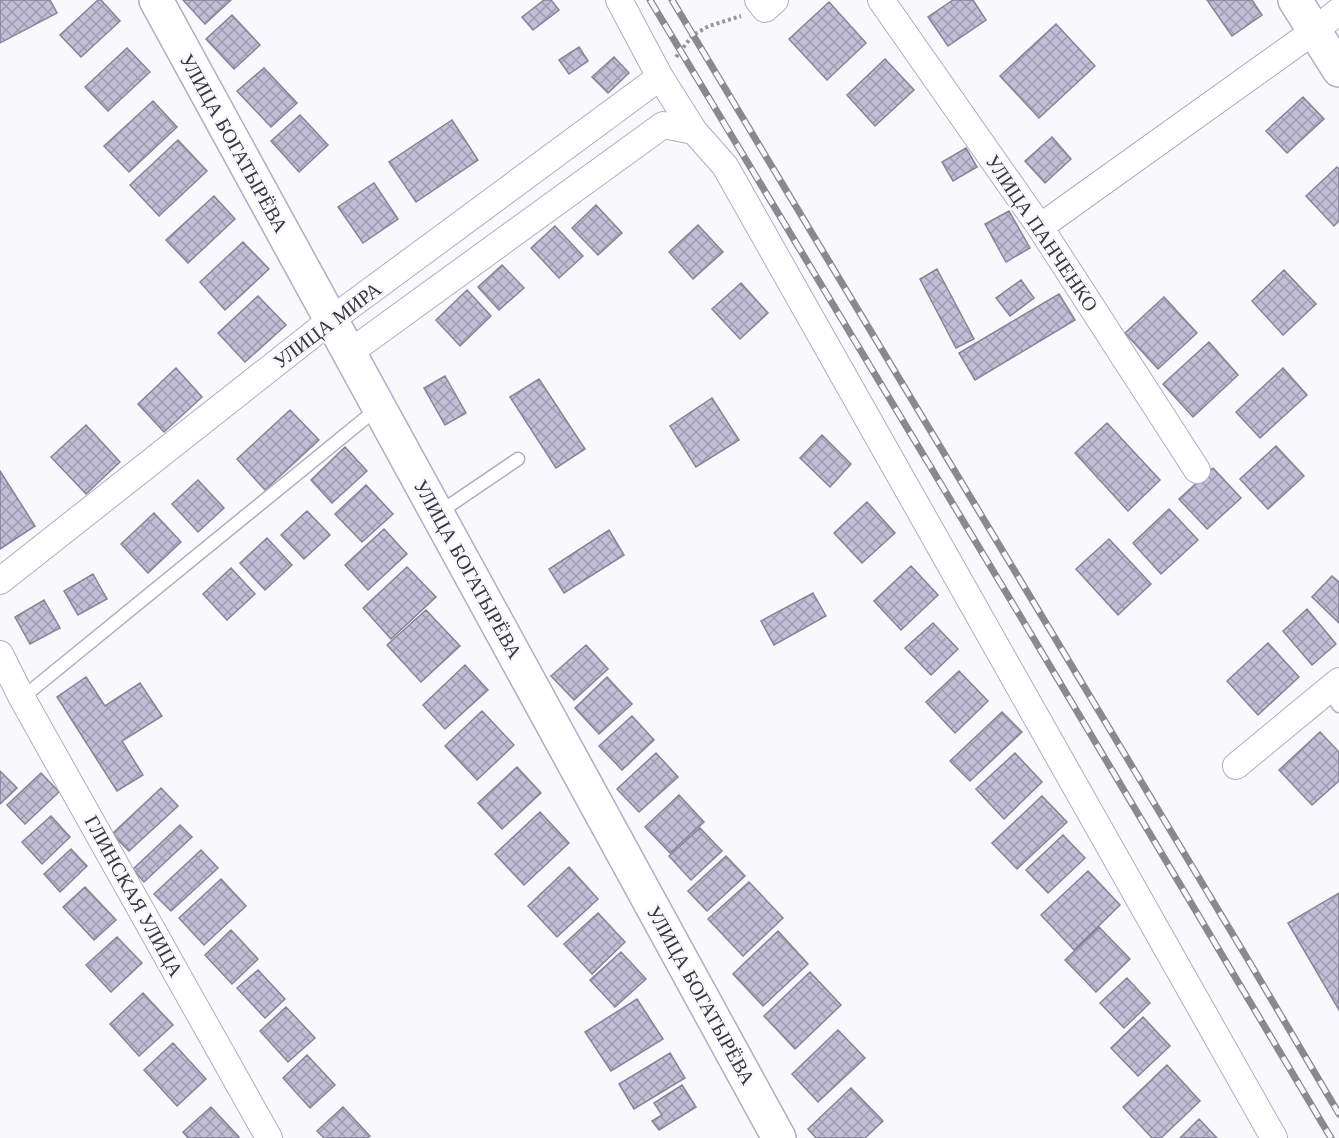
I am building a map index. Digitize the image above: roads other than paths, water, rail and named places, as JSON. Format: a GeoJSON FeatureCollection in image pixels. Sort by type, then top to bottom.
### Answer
{"type":"FeatureCollection","features":[{"type":"Feature","properties":{"kind":"street","name":"УЛИЦА БОГАТЫРЁВА"},"geometry":{"type":"LineString","coordinates":[[156,0],[779,1138]]}},
{"type":"Feature","properties":{"kind":"street"},"geometry":{"type":"LineString","coordinates":[[619,0],[660,77],[694,131],[725,166],[1274,1138]]}},
{"type":"Feature","properties":{"kind":"street","name":"УЛИЦА ПАНЧЕНКО"},"geometry":{"type":"LineString","coordinates":[[881,0],[1040,227],[1197,470]]}},
{"type":"Feature","properties":{"kind":"street"},"geometry":{"type":"LineString","coordinates":[[1295,0],[1339,70]]}},
{"type":"Feature","properties":{"kind":"street"},"geometry":{"type":"LineString","coordinates":[[1040,227],[1339,11]]}},
{"type":"Feature","properties":{"kind":"street","name":"УЛИЦА МИРА"},"geometry":{"type":"LineString","coordinates":[[0,581],[331,320],[660,77]]}},
{"type":"Feature","properties":{"kind":"street"},"geometry":{"type":"LineString","coordinates":[[349,352],[663,124],[694,131]]}},
{"type":"Feature","properties":{"kind":"street","name":"ГЛИНСКАЯ УЛИЦА"},"geometry":{"type":"LineString","coordinates":[[0,654],[22,698],[269,1138]]}},
{"type":"Feature","properties":{"kind":"street"},"geometry":{"type":"LineString","coordinates":[[1236,766],[1335,693]]}},
{"type":"Feature","properties":{"kind":"lane"},"geometry":{"type":"LineString","coordinates":[[22,698],[379,408]]}},
{"type":"Feature","properties":{"kind":"lane"},"geometry":{"type":"LineString","coordinates":[[437,514],[518,459]]}},
{"type":"Feature","properties":{"kind":"railway"},"geometry":{"type":"LineString","coordinates":[[650,0],[1331,1138]]}},
{"type":"Feature","properties":{"kind":"railway"},"geometry":{"type":"LineString","coordinates":[[672,0],[1339,1114]]}}]}
